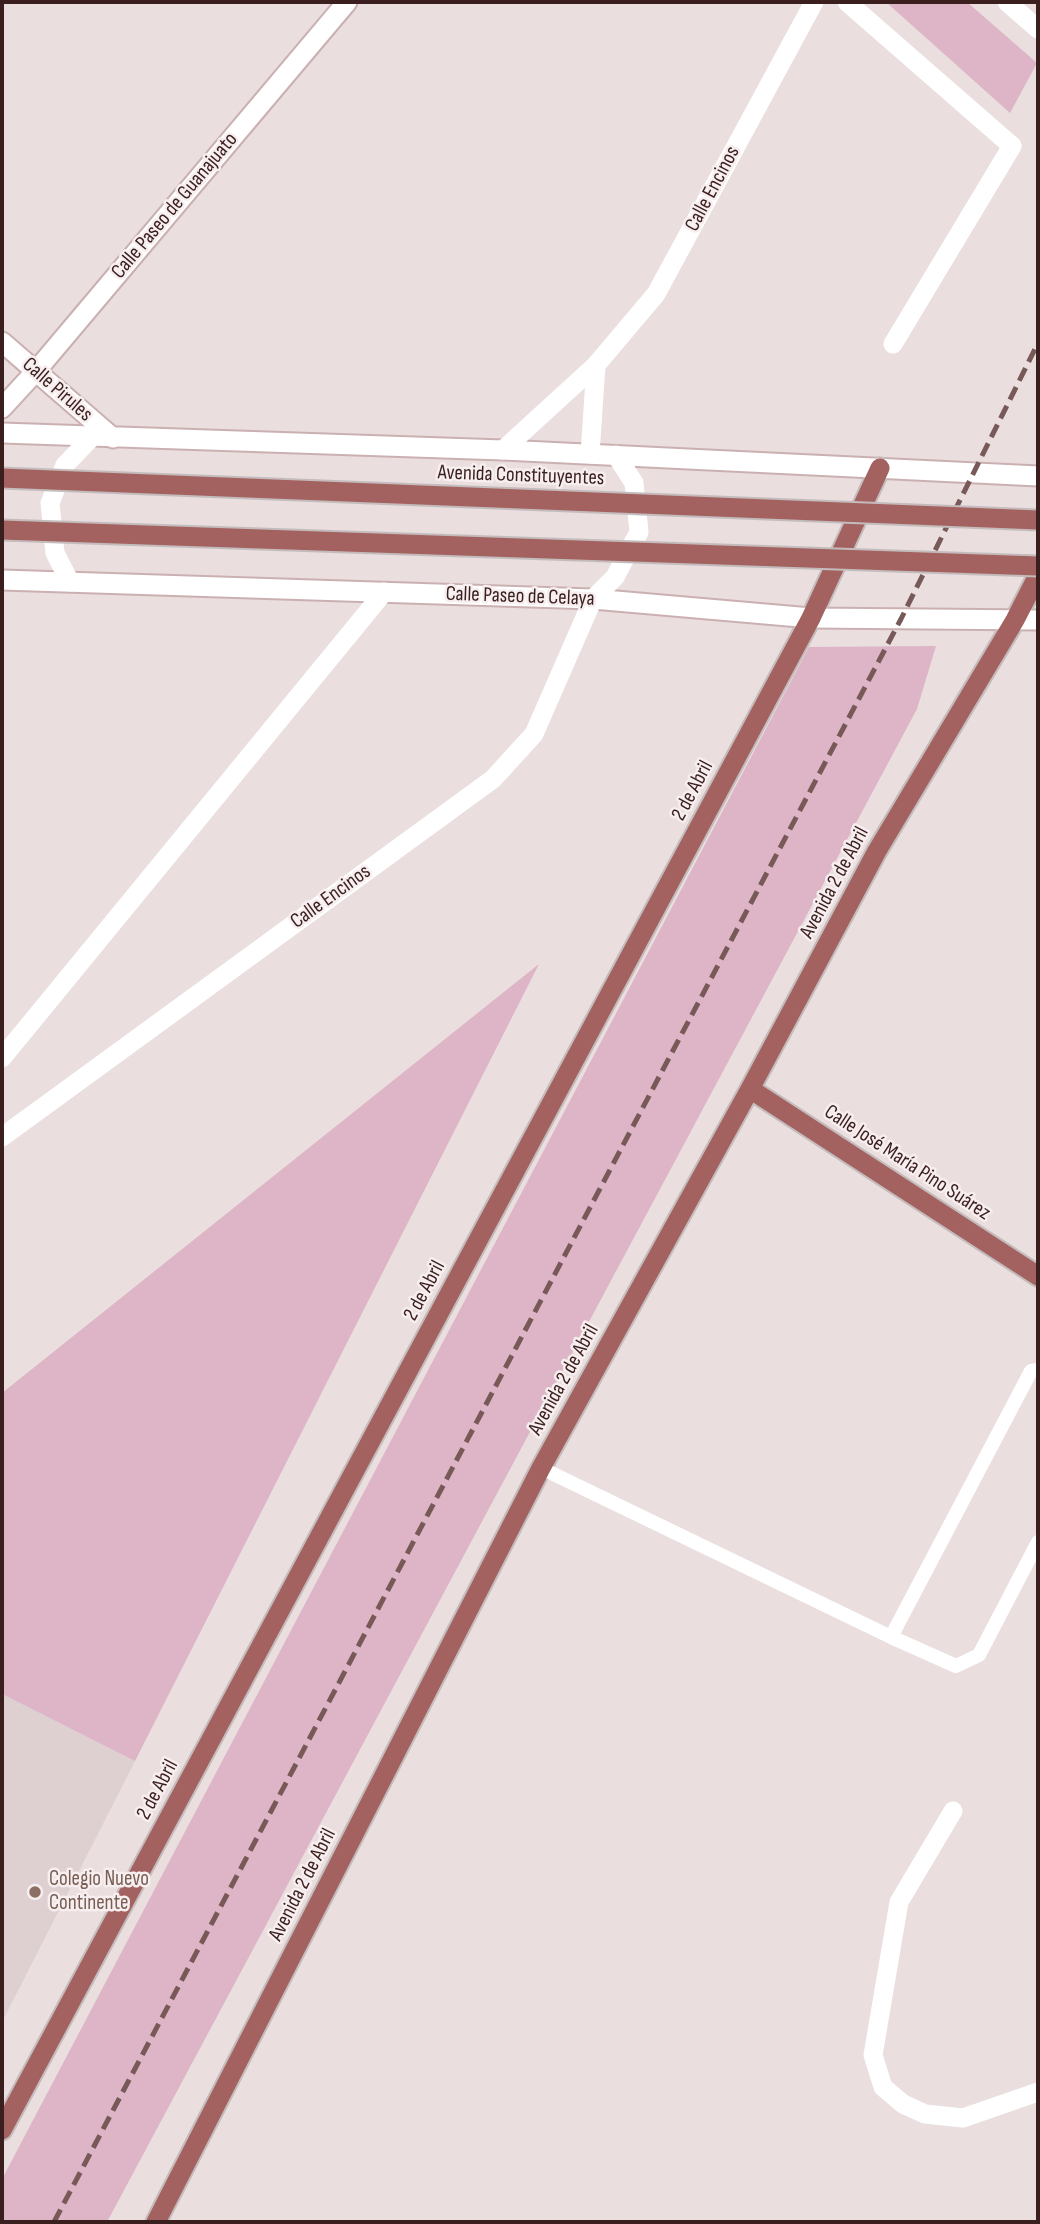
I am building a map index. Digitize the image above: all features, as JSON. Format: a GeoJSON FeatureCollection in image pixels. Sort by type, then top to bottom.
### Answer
{"type":"FeatureCollection","features":[{"type":"Feature","properties":{"kind":"main road","name":"2 de Abril"},"geometry":{"type":"LineString","coordinates":[[2,2130],[811,618],[880,468]]}},
{"type":"Feature","properties":{"kind":"main road","name":"Avenida Constituyentes"},"geometry":{"type":"LineString","coordinates":[[2,478],[1038,520]]}},
{"type":"Feature","properties":{"kind":"main road"},"geometry":{"type":"LineString","coordinates":[[2,530],[1038,566]]}},
{"type":"Feature","properties":{"kind":"main road","name":"Avenida 2 de Abril"},"geometry":{"type":"LineString","coordinates":[[156,2222],[541,1468],[750,1089],[877,850],[1015,620],[1038,575]]}},
{"type":"Feature","properties":{"kind":"main road","name":"Calle José María Pino Suárez"},"geometry":{"type":"LineString","coordinates":[[750,1089],[1038,1276]]}},
{"type":"Feature","properties":{"kind":"street","name":"Calle Paseo de Guanajuato"},"geometry":{"type":"LineString","coordinates":[[2,408],[347,2]]}},
{"type":"Feature","properties":{"kind":"street","name":"Calle Encinos"},"geometry":{"type":"LineString","coordinates":[[503,450],[596,365],[656,293],[814,2]]}},
{"type":"Feature","properties":{"kind":"street"},"geometry":{"type":"LineString","coordinates":[[847,2],[1012,146],[893,344]]}},
{"type":"Feature","properties":{"kind":"street"},"geometry":{"type":"LineString","coordinates":[[1007,2],[1038,29]]}},
{"type":"Feature","properties":{"kind":"street","name":"Calle Pirules"},"geometry":{"type":"LineString","coordinates":[[2,342],[113,438]]}},
{"type":"Feature","properties":{"kind":"street"},"geometry":{"type":"LineString","coordinates":[[590,454],[596,365]]}},
{"type":"Feature","properties":{"kind":"street"},"geometry":{"type":"LineString","coordinates":[[2,433],[503,450],[1038,476]]}},
{"type":"Feature","properties":{"kind":"street"},"geometry":{"type":"LineString","coordinates":[[70,582],[55,553],[50,503],[65,464],[92,437]]}},
{"type":"Feature","properties":{"kind":"street","name":"Calle Encinos"},"geometry":{"type":"LineString","coordinates":[[2,1137],[493,779],[534,734],[593,599],[615,577],[639,532],[634,483],[616,456]]}},
{"type":"Feature","properties":{"kind":"street","name":"Calle Paseo de Celaya"},"geometry":{"type":"LineString","coordinates":[[2,580],[593,599],[811,618],[1038,620]]}},
{"type":"Feature","properties":{"kind":"street"},"geometry":{"type":"LineString","coordinates":[[2,1058],[384,592]]}},
{"type":"Feature","properties":{"kind":"street"},"geometry":{"type":"LineString","coordinates":[[953,1811],[899,1902],[873,2056],[883,2087],[903,2104],[925,2114],[963,2118],[1038,2092]]}},
{"type":"Feature","properties":{"kind":"lane"},"geometry":{"type":"LineString","coordinates":[[891,1637],[1031,1371],[1038,1370]]}},
{"type":"Feature","properties":{"kind":"lane"},"geometry":{"type":"LineString","coordinates":[[541,1468],[956,1666],[979,1655],[1038,1542]]}},
{"type":"Feature","properties":{"kind":"shaded area"},"geometry":{"type":"Polygon","coordinates":[[[886,2],[967,2],[1037,63],[1010,113],[886,2]]]}},
{"type":"Feature","properties":{"kind":"shaded area"},"geometry":{"type":"Polygon","coordinates":[[[936,646],[917,709],[107,2222],[2,2222],[2,2179],[809,647],[936,646]]]}},
{"type":"Feature","properties":{"kind":"shaded area"},"geometry":{"type":"Polygon","coordinates":[[[539,964],[135,1761],[2,1694],[2,1393],[539,964]]]}},
{"type":"Feature","properties":{"kind":"shaded area","name":"Colegio Nuevo Continente"},"geometry":{"type":"Polygon","coordinates":[[[2,1694],[135,1761],[2,2022],[2,1694]]]}},
{"type":"Feature","properties":{"kind":"railway"},"geometry":{"type":"LineString","coordinates":[[54,2222],[901,619],[1038,343]]}},
{"type":"Feature","properties":{"kind":"place","name":"Colegio Nuevo Continente"},"geometry":{"type":"Point","coordinates":[35,1892]}}]}
